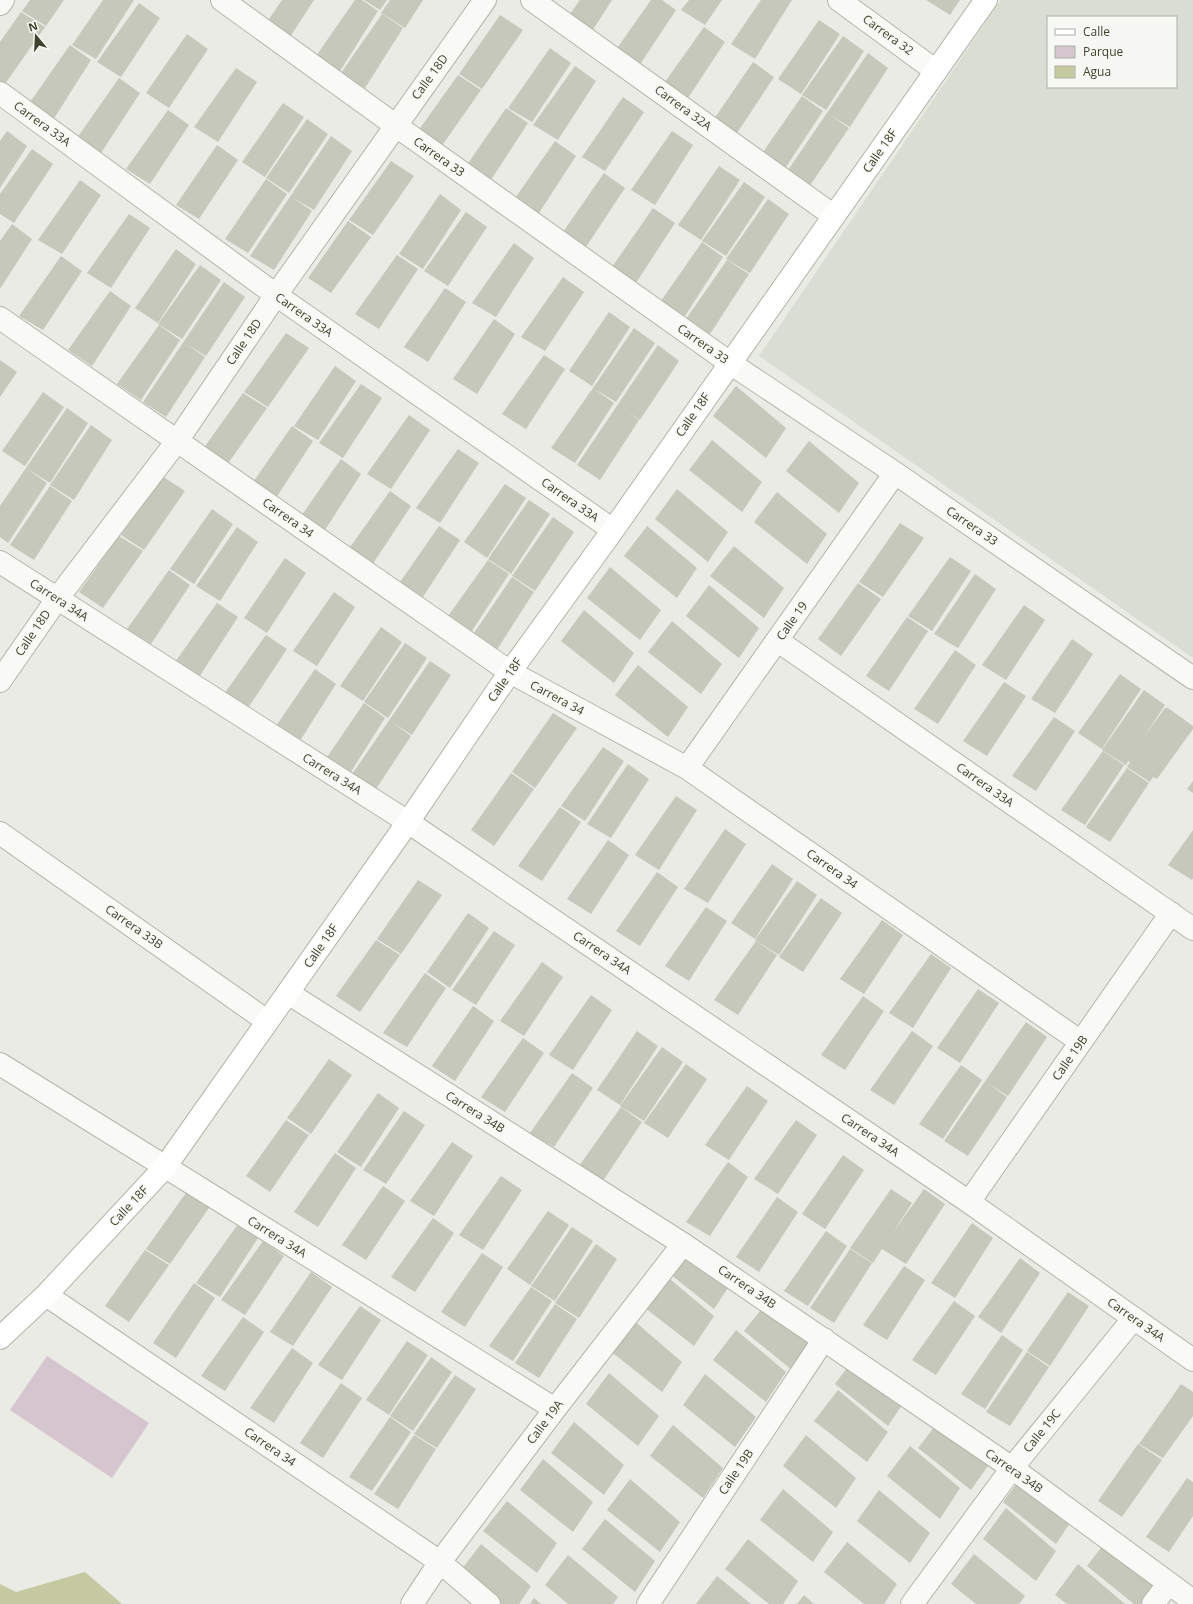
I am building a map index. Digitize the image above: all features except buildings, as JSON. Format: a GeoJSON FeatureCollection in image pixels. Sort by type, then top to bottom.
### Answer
{"type":"FeatureCollection","features":[{"type":"Feature","properties":{"kind":"street"},"geometry":{"type":"LineString","coordinates":[[0,4],[3,0]]}},
{"type":"Feature","properties":{"kind":"street","name":"Carrera 33"},"geometry":{"type":"LineString","coordinates":[[222,0],[730,363],[895,473],[1193,678]]}},
{"type":"Feature","properties":{"kind":"street","name":"Calle 18D"},"geometry":{"type":"LineString","coordinates":[[0,681],[57,599],[177,441],[276,295],[485,0]]}},
{"type":"Feature","properties":{"kind":"street","name":"Carrera 32A"},"geometry":{"type":"LineString","coordinates":[[532,0],[834,216]]}},
{"type":"Feature","properties":{"kind":"street","name":"Carrera 32"},"geometry":{"type":"LineString","coordinates":[[839,0],[936,71]]}},
{"type":"Feature","properties":{"kind":"street","name":"Calle 18F"},"geometry":{"type":"LineString","coordinates":[[0,1338],[46,1295],[165,1167],[408,822],[510,672],[613,530],[986,0]]}},
{"type":"Feature","properties":{"kind":"street","name":"Carrera 33A"},"geometry":{"type":"LineString","coordinates":[[0,93],[276,295],[613,530]]}},
{"type":"Feature","properties":{"kind":"street","name":"Carrera 34"},"geometry":{"type":"LineString","coordinates":[[0,318],[510,672],[687,768],[1081,1042]]}},
{"type":"Feature","properties":{"kind":"street","name":"Calle 19"},"geometry":{"type":"LineString","coordinates":[[687,768],[895,473]]}},
{"type":"Feature","properties":{"kind":"street","name":"Carrera 34A"},"geometry":{"type":"LineString","coordinates":[[0,562],[408,822],[969,1202],[1193,1360]]}},
{"type":"Feature","properties":{"kind":"street","name":"Carrera 33A"},"geometry":{"type":"LineString","coordinates":[[778,641],[1193,929]]}},
{"type":"Feature","properties":{"kind":"street","name":"Carrera 33B"},"geometry":{"type":"LineString","coordinates":[[0,833],[267,1021]]}},
{"type":"Feature","properties":{"kind":"street","name":"Calle 19B"},"geometry":{"type":"LineString","coordinates":[[969,1202],[1171,913]]}},
{"type":"Feature","properties":{"kind":"street","name":"Carrera 34B"},"geometry":{"type":"LineString","coordinates":[[288,993],[683,1244],[1012,1468],[1193,1601]]}},
{"type":"Feature","properties":{"kind":"street","name":"Carrera 34A"},"geometry":{"type":"LineString","coordinates":[[0,1064],[555,1409]]}},
{"type":"Feature","properties":{"kind":"street","name":"Calle 19A"},"geometry":{"type":"LineString","coordinates":[[412,1604],[440,1562],[555,1409],[683,1244]]}},
{"type":"Feature","properties":{"kind":"street","name":"Carrera 34"},"geometry":{"type":"LineString","coordinates":[[46,1295],[440,1562],[489,1604]]}},
{"type":"Feature","properties":{"kind":"street","name":"Calle 19C"},"geometry":{"type":"LineString","coordinates":[[912,1604],[1012,1468],[1134,1318]]}},
{"type":"Feature","properties":{"kind":"street","name":"Calle 19B"},"geometry":{"type":"LineString","coordinates":[[648,1604],[824,1339]]}},
{"type":"Feature","properties":{"kind":"street"},"geometry":{"type":"LineString","coordinates":[[1153,1604],[1169,1583]]}},
{"type":"Feature","properties":{"kind":"shaded area"},"geometry":{"type":"Polygon","coordinates":[[[1001,0],[1193,0],[1193,658],[759,356],[1001,0]]]}},
{"type":"Feature","properties":{"kind":"green space"},"geometry":{"type":"Polygon","coordinates":[[[47,1356],[149,1423],[112,1478],[10,1410],[47,1356]]]}},
{"type":"Feature","properties":{"kind":"water"},"geometry":{"type":"Polygon","coordinates":[[[85,1572],[122,1604],[0,1604],[0,1584],[16,1592],[85,1572]]]}}]}
